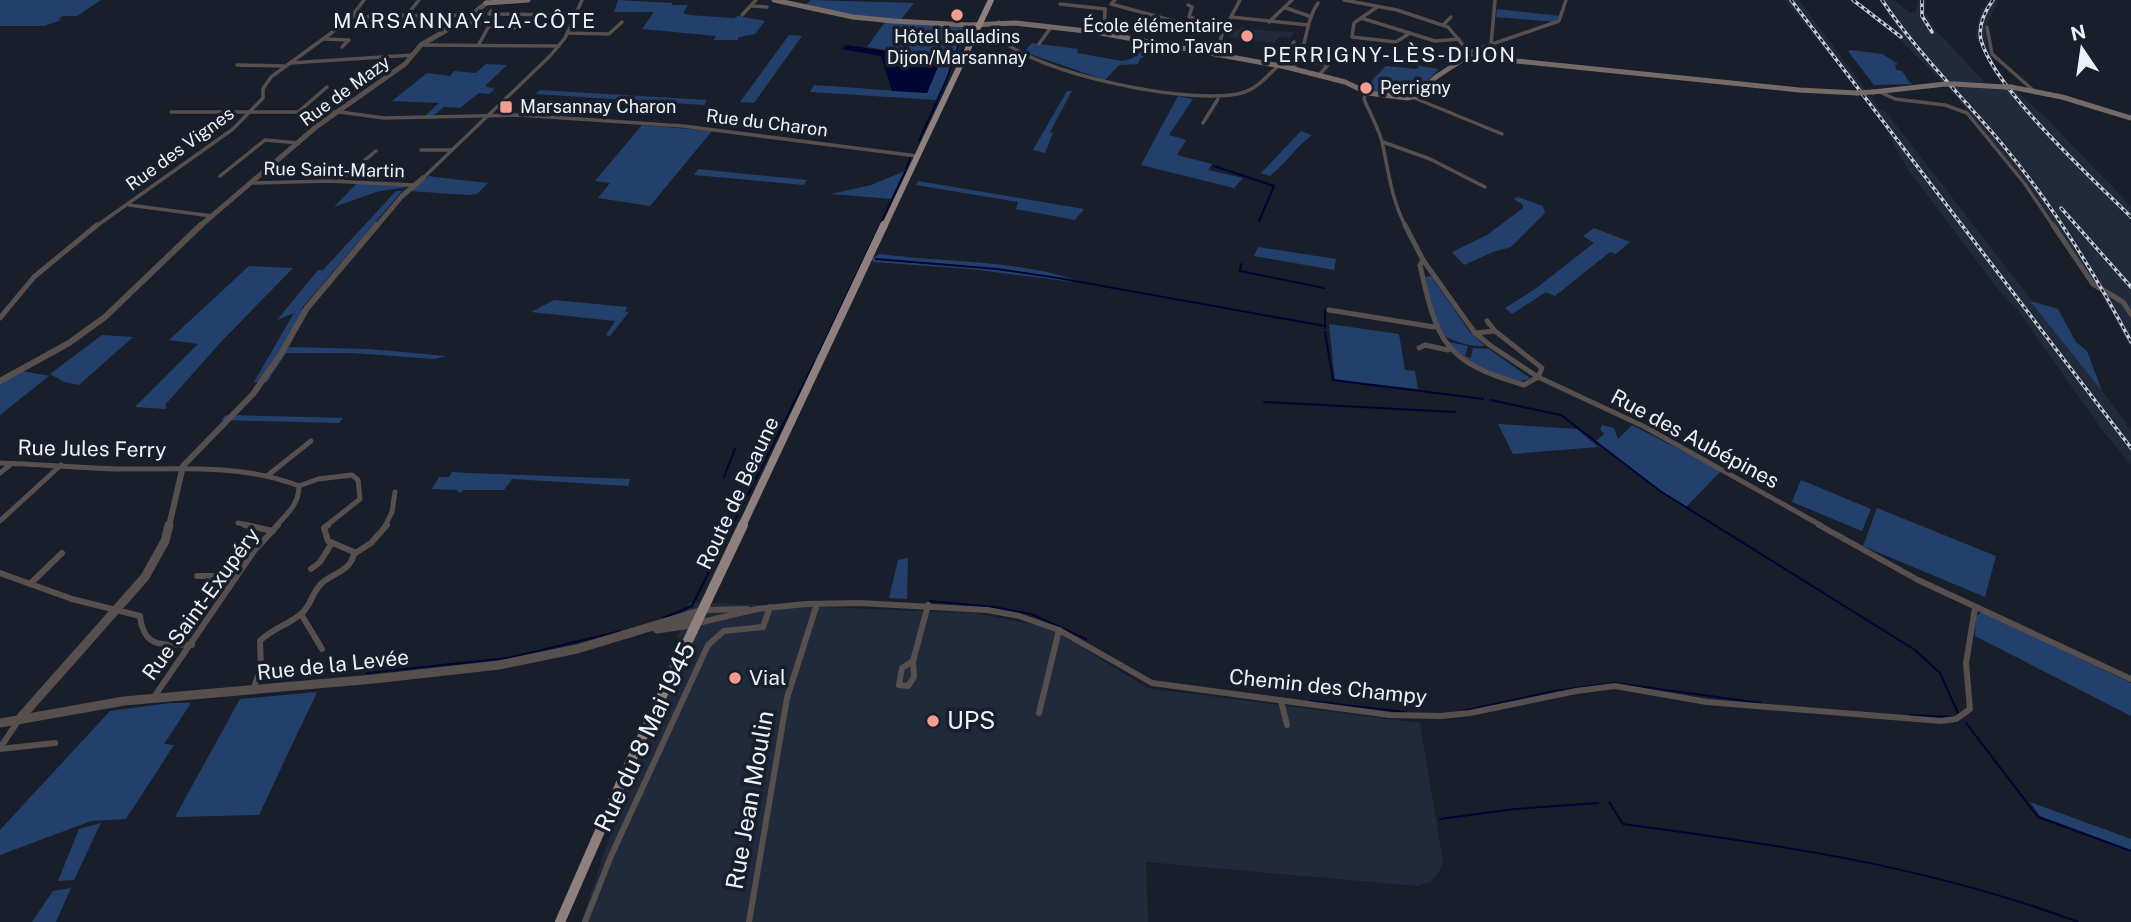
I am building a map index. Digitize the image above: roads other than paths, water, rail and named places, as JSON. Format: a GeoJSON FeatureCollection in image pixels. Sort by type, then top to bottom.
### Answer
{"type":"FeatureCollection","features":[{"type":"Feature","properties":{"kind":"main road"},"geometry":{"type":"LineString","coordinates":[[487,2],[528,0]]}},
{"type":"Feature","properties":{"kind":"main road"},"geometry":{"type":"LineString","coordinates":[[774,0],[853,17],[912,23],[999,22],[1104,33],[1215,56],[1293,68],[1345,82],[1366,92],[1412,97],[1419,94],[1436,77],[1471,55],[1799,90],[1857,93],[1946,84],[2008,87],[2034,91],[2131,118]]}},
{"type":"Feature","properties":{"kind":"main road"},"geometry":{"type":"LineString","coordinates":[[977,24],[986,0]]}},
{"type":"Feature","properties":{"kind":"main road"},"geometry":{"type":"LineString","coordinates":[[977,24],[991,0]]}},
{"type":"Feature","properties":{"kind":"main road","name":"Route de Beaune"},"geometry":{"type":"LineString","coordinates":[[560,922],[623,778],[707,605],[977,24]]}},
{"type":"Feature","properties":{"kind":"street","name":"Rue des Vignes"},"geometry":{"type":"LineString","coordinates":[[128,205],[252,112],[263,98],[265,84],[285,64],[351,18],[364,0]]}},
{"type":"Feature","properties":{"kind":"street"},"geometry":{"type":"LineString","coordinates":[[363,17],[359,25],[390,26],[419,0]]}},
{"type":"Feature","properties":{"kind":"street"},"geometry":{"type":"LineString","coordinates":[[0,748],[20,718],[145,577],[165,541],[184,466],[200,446],[253,394],[281,354],[307,308],[413,185],[559,46],[568,33],[573,15],[582,0]]}},
{"type":"Feature","properties":{"kind":"street"},"geometry":{"type":"LineString","coordinates":[[742,15],[757,0]]}},
{"type":"Feature","properties":{"kind":"street"},"geometry":{"type":"LineString","coordinates":[[1215,56],[1222,34],[1240,1],[1233,0]]}},
{"type":"Feature","properties":{"kind":"street"},"geometry":{"type":"LineString","coordinates":[[1269,22],[1292,0]]}},
{"type":"Feature","properties":{"kind":"street"},"geometry":{"type":"LineString","coordinates":[[1344,0],[1443,25],[1452,30],[1471,55],[1555,24],[1563,14],[1566,0]]}},
{"type":"Feature","properties":{"kind":"street"},"geometry":{"type":"LineString","coordinates":[[1490,47],[1495,0]]}},
{"type":"Feature","properties":{"kind":"street","name":"Rue de Mazy"},"geometry":{"type":"LineString","coordinates":[[0,381],[69,343],[105,317],[212,216],[254,183],[316,127],[405,64],[421,45],[460,23],[487,2]]}},
{"type":"Feature","properties":{"kind":"street"},"geometry":{"type":"LineString","coordinates":[[481,23],[498,2]]}},
{"type":"Feature","properties":{"kind":"street"},"geometry":{"type":"LineString","coordinates":[[1104,33],[1105,9],[1113,2],[1222,34]]}},
{"type":"Feature","properties":{"kind":"street"},"geometry":{"type":"LineString","coordinates":[[1293,68],[1300,57],[1309,16],[1318,3]]}},
{"type":"Feature","properties":{"kind":"street"},"geometry":{"type":"LineString","coordinates":[[1060,4],[1105,9]]}},
{"type":"Feature","properties":{"kind":"street"},"geometry":{"type":"LineString","coordinates":[[751,6],[767,7]]}},
{"type":"Feature","properties":{"kind":"street"},"geometry":{"type":"LineString","coordinates":[[1193,6],[1189,17],[1226,27]]}},
{"type":"Feature","properties":{"kind":"street"},"geometry":{"type":"LineString","coordinates":[[1377,7],[1354,23],[1351,36],[1396,42],[1410,33]]}},
{"type":"Feature","properties":{"kind":"street"},"geometry":{"type":"LineString","coordinates":[[1286,8],[1309,16]]}},
{"type":"Feature","properties":{"kind":"street"},"geometry":{"type":"LineString","coordinates":[[351,18],[475,13],[573,15]]}},
{"type":"Feature","properties":{"kind":"street"},"geometry":{"type":"LineString","coordinates":[[1231,17],[1308,25]]}},
{"type":"Feature","properties":{"kind":"street"},"geometry":{"type":"LineString","coordinates":[[1443,25],[1451,17]]}},
{"type":"Feature","properties":{"kind":"street"},"geometry":{"type":"LineString","coordinates":[[1360,18],[1437,42],[1459,39]]}},
{"type":"Feature","properties":{"kind":"street"},"geometry":{"type":"LineString","coordinates":[[568,33],[609,34],[622,22]]}},
{"type":"Feature","properties":{"kind":"street"},"geometry":{"type":"LineString","coordinates":[[999,22],[999,39],[1013,48],[1088,77],[1173,94],[1218,99],[1249,90],[1279,65]]}},
{"type":"Feature","properties":{"kind":"street"},"geometry":{"type":"LineString","coordinates":[[460,23],[514,28],[519,24]]}},
{"type":"Feature","properties":{"kind":"street"},"geometry":{"type":"LineString","coordinates":[[1181,29],[1186,25]]}},
{"type":"Feature","properties":{"kind":"street"},"geometry":{"type":"LineString","coordinates":[[479,44],[489,26]]}},
{"type":"Feature","properties":{"kind":"street"},"geometry":{"type":"LineString","coordinates":[[1039,44],[1051,26]]}},
{"type":"Feature","properties":{"kind":"street"},"geometry":{"type":"LineString","coordinates":[[414,27],[450,28]]}},
{"type":"Feature","properties":{"kind":"street"},"geometry":{"type":"LineString","coordinates":[[1987,27],[1992,54],[2034,91]]}},
{"type":"Feature","properties":{"kind":"street"},"geometry":{"type":"LineString","coordinates":[[324,39],[349,40],[342,47]]}},
{"type":"Feature","properties":{"kind":"street"},"geometry":{"type":"LineString","coordinates":[[1294,42],[1287,51],[1328,65],[1319,75]]}},
{"type":"Feature","properties":{"kind":"street"},"geometry":{"type":"LineString","coordinates":[[421,45],[559,46]]}},
{"type":"Feature","properties":{"kind":"street"},"geometry":{"type":"LineString","coordinates":[[237,65],[413,55]]}},
{"type":"Feature","properties":{"kind":"street"},"geometry":{"type":"LineString","coordinates":[[297,113],[327,87]]}},
{"type":"Feature","properties":{"kind":"street"},"geometry":{"type":"LineString","coordinates":[[1366,92],[1364,99],[1383,142],[1385,166],[1396,209],[1423,260],[1420,265],[1434,327],[1448,350],[1467,364],[1501,379],[1524,385],[1538,377],[1542,368],[1495,331],[1487,321]]}},
{"type":"Feature","properties":{"kind":"street"},"geometry":{"type":"LineString","coordinates":[[1876,92],[1895,99],[1951,106],[1967,113],[2025,184],[2093,284],[2123,302],[2131,314]]}},
{"type":"Feature","properties":{"kind":"street"},"geometry":{"type":"LineString","coordinates":[[1412,97],[1502,134]]}},
{"type":"Feature","properties":{"kind":"street"},"geometry":{"type":"LineString","coordinates":[[1203,123],[1218,99]]}},
{"type":"Feature","properties":{"kind":"street","name":"Rue du Charon"},"geometry":{"type":"LineString","coordinates":[[171,113],[340,112],[384,118],[519,115],[683,126],[917,156]]}},
{"type":"Feature","properties":{"kind":"street"},"geometry":{"type":"LineString","coordinates":[[220,176],[263,141],[299,143]]}},
{"type":"Feature","properties":{"kind":"street"},"geometry":{"type":"LineString","coordinates":[[1383,142],[1398,146],[1485,187]]}},
{"type":"Feature","properties":{"kind":"street"},"geometry":{"type":"LineString","coordinates":[[1385,152],[1393,151],[1398,146]]}},
{"type":"Feature","properties":{"kind":"street"},"geometry":{"type":"LineString","coordinates":[[421,149],[452,150]]}},
{"type":"Feature","properties":{"kind":"street"},"geometry":{"type":"LineString","coordinates":[[339,181],[376,151]]}},
{"type":"Feature","properties":{"kind":"street","name":"Rue Saint-Martin"},"geometry":{"type":"LineString","coordinates":[[254,183],[339,181],[413,185]]}},
{"type":"Feature","properties":{"kind":"street","name":"Rue des Vignes"},"geometry":{"type":"LineString","coordinates":[[128,205],[212,216]]}},
{"type":"Feature","properties":{"kind":"street"},"geometry":{"type":"LineString","coordinates":[[0,318],[34,277],[117,209],[128,205]]}},
{"type":"Feature","properties":{"kind":"street","name":"Rue des Aubépines"},"geometry":{"type":"LineString","coordinates":[[1423,260],[1475,333],[1513,363],[1645,427],[1917,580],[2131,679]]}},
{"type":"Feature","properties":{"kind":"street"},"geometry":{"type":"LineString","coordinates":[[1329,310],[1434,327]]}},
{"type":"Feature","properties":{"kind":"street"},"geometry":{"type":"LineString","coordinates":[[1475,333],[1495,331]]}},
{"type":"Feature","properties":{"kind":"street"},"geometry":{"type":"LineString","coordinates":[[1419,348],[1425,345],[1448,350]]}},
{"type":"Feature","properties":{"kind":"street"},"geometry":{"type":"LineString","coordinates":[[267,476],[311,441]]}},
{"type":"Feature","properties":{"kind":"street","name":"Rue Jules Ferry"},"geometry":{"type":"LineString","coordinates":[[0,463],[125,469],[184,466]]}},
{"type":"Feature","properties":{"kind":"street"},"geometry":{"type":"LineString","coordinates":[[0,473],[11,464]]}},
{"type":"Feature","properties":{"kind":"street"},"geometry":{"type":"LineString","coordinates":[[0,521],[61,465]]}},
{"type":"Feature","properties":{"kind":"street"},"geometry":{"type":"LineString","coordinates":[[184,466],[225,468],[267,476],[299,486],[313,479],[352,475],[358,480],[360,499],[354,506],[331,520],[324,528],[324,535],[332,543],[355,554]]}},
{"type":"Feature","properties":{"kind":"street","name":"Rue Saint-Exupéry"},"geometry":{"type":"LineString","coordinates":[[153,698],[192,645],[254,551],[295,505],[299,497],[299,486]]}},
{"type":"Feature","properties":{"kind":"street"},"geometry":{"type":"LineString","coordinates":[[253,691],[261,668],[260,641],[272,628],[301,614],[320,586],[345,570],[355,554],[383,533],[393,511],[395,492]]}},
{"type":"Feature","properties":{"kind":"street"},"geometry":{"type":"LineString","coordinates":[[238,523],[273,531]]}},
{"type":"Feature","properties":{"kind":"street"},"geometry":{"type":"LineString","coordinates":[[311,569],[320,562],[332,543]]}},
{"type":"Feature","properties":{"kind":"street"},"geometry":{"type":"LineString","coordinates":[[30,584],[62,553]]}},
{"type":"Feature","properties":{"kind":"street"},"geometry":{"type":"LineString","coordinates":[[0,573],[116,611],[140,616],[141,630],[146,638],[154,642],[192,645]]}},
{"type":"Feature","properties":{"kind":"street"},"geometry":{"type":"LineString","coordinates":[[197,576],[236,576]]}},
{"type":"Feature","properties":{"kind":"street","name":"Chemin des Champy"},"geometry":{"type":"LineString","coordinates":[[698,623],[757,609],[817,604],[928,606],[1004,613],[1059,630],[1152,682],[1390,715],[1441,716],[1503,708],[1576,691],[1615,686],[1748,706],[1941,721],[1956,719],[1970,709],[1966,663],[1978,609]]}},
{"type":"Feature","properties":{"kind":"street","name":"Rue Jean Moulin"},"geometry":{"type":"LineString","coordinates":[[749,922],[787,698],[817,604]]}},
{"type":"Feature","properties":{"kind":"street"},"geometry":{"type":"LineString","coordinates":[[646,630],[707,605],[722,609]]}},
{"type":"Feature","properties":{"kind":"street","name":"Chemin des Champy"},"geometry":{"type":"LineString","coordinates":[[707,605],[722,609],[757,609]]}},
{"type":"Feature","properties":{"kind":"street"},"geometry":{"type":"LineString","coordinates":[[913,661],[928,606]]}},
{"type":"Feature","properties":{"kind":"street","name":"Rue du 8 Mai 1945"},"geometry":{"type":"LineString","coordinates":[[584,922],[611,856],[708,645],[724,631],[763,627],[770,607]]}},
{"type":"Feature","properties":{"kind":"street"},"geometry":{"type":"LineString","coordinates":[[301,614],[322,649]]}},
{"type":"Feature","properties":{"kind":"street"},"geometry":{"type":"LineString","coordinates":[[646,630],[698,623]]}},
{"type":"Feature","properties":{"kind":"street"},"geometry":{"type":"LineString","coordinates":[[674,628],[690,641]]}},
{"type":"Feature","properties":{"kind":"street","name":"Rue de la Levée"},"geometry":{"type":"LineString","coordinates":[[0,723],[153,698],[253,691],[500,665],[646,630]]}},
{"type":"Feature","properties":{"kind":"street"},"geometry":{"type":"LineString","coordinates":[[1039,713],[1059,630]]}},
{"type":"Feature","properties":{"kind":"street"},"geometry":{"type":"LineString","coordinates":[[1281,701],[1287,726]]}},
{"type":"Feature","properties":{"kind":"street"},"geometry":{"type":"LineString","coordinates":[[0,748],[55,743]]}},
{"type":"Feature","properties":{"kind":"waterway"},"geometry":{"type":"LineString","coordinates":[[919,141],[946,81],[965,28]]}},
{"type":"Feature","properties":{"kind":"waterway"},"geometry":{"type":"LineString","coordinates":[[906,169],[910,158]]}},
{"type":"Feature","properties":{"kind":"waterway"},"geometry":{"type":"LineString","coordinates":[[1214,166],[1274,186],[1259,221]]}},
{"type":"Feature","properties":{"kind":"waterway"},"geometry":{"type":"LineString","coordinates":[[819,353],[905,172]]}},
{"type":"Feature","properties":{"kind":"waterway"},"geometry":{"type":"LineString","coordinates":[[876,259],[997,269],[1058,278],[1325,326]]}},
{"type":"Feature","properties":{"kind":"waterway"},"geometry":{"type":"LineString","coordinates":[[1241,264],[1240,271],[1324,288]]}},
{"type":"Feature","properties":{"kind":"waterway"},"geometry":{"type":"LineString","coordinates":[[1325,310],[1325,326]]}},
{"type":"Feature","properties":{"kind":"waterway"},"geometry":{"type":"LineString","coordinates":[[1325,332],[1333,380],[1483,399]]}},
{"type":"Feature","properties":{"kind":"waterway"},"geometry":{"type":"LineString","coordinates":[[663,618],[692,606],[815,361]]}},
{"type":"Feature","properties":{"kind":"waterway"},"geometry":{"type":"LineString","coordinates":[[1490,400],[1561,415],[1660,491],[1915,650],[1940,673],[1958,713]]}},
{"type":"Feature","properties":{"kind":"waterway"},"geometry":{"type":"LineString","coordinates":[[1264,402],[1455,412]]}},
{"type":"Feature","properties":{"kind":"waterway"},"geometry":{"type":"LineString","coordinates":[[724,477],[735,449]]}},
{"type":"Feature","properties":{"kind":"waterway"},"geometry":{"type":"LineString","coordinates":[[930,601],[994,607],[1031,614],[1086,639]]}},
{"type":"Feature","properties":{"kind":"waterway"},"geometry":{"type":"LineString","coordinates":[[367,673],[508,658],[621,631]]}},
{"type":"Feature","properties":{"kind":"waterway"},"geometry":{"type":"LineString","coordinates":[[1463,711],[1554,691],[1615,683],[1761,703]]}},
{"type":"Feature","properties":{"kind":"waterway"},"geometry":{"type":"LineString","coordinates":[[1310,701],[1405,712]]}},
{"type":"Feature","properties":{"kind":"waterway"},"geometry":{"type":"LineString","coordinates":[[1910,715],[1953,717]]}},
{"type":"Feature","properties":{"kind":"waterway"},"geometry":{"type":"LineString","coordinates":[[1966,723],[2038,817],[2131,851]]}},
{"type":"Feature","properties":{"kind":"waterway"},"geometry":{"type":"LineString","coordinates":[[1609,802],[1623,824],[1797,849],[1910,872],[1966,886],[2078,922]]}},
{"type":"Feature","properties":{"kind":"waterway"},"geometry":{"type":"LineString","coordinates":[[1440,819],[1515,809],[1598,803]]}},
{"type":"Feature","properties":{"kind":"railway"},"geometry":{"type":"LineString","coordinates":[[1791,0],[2131,448]]}},
{"type":"Feature","properties":{"kind":"railway"},"geometry":{"type":"LineString","coordinates":[[1853,0],[1901,37]]}},
{"type":"Feature","properties":{"kind":"railway"},"geometry":{"type":"LineString","coordinates":[[1882,0],[1910,38],[2002,144],[2038,191],[2087,265],[2131,342]]}},
{"type":"Feature","properties":{"kind":"railway"},"geometry":{"type":"LineString","coordinates":[[1922,0],[1922,16],[1932,32]]}},
{"type":"Feature","properties":{"kind":"railway"},"geometry":{"type":"LineString","coordinates":[[1993,0],[1980,29],[1981,40],[1990,60],[2024,108],[2131,217]]}},
{"type":"Feature","properties":{"kind":"railway"},"geometry":{"type":"LineString","coordinates":[[2061,208],[2131,287]]}},
{"type":"Feature","properties":{"kind":"place","name":"Hôtel balladins Dijon/Marsannay"},"geometry":{"type":"Point","coordinates":[957,15]}},
{"type":"Feature","properties":{"kind":"place","name":"École élémentaire Primo Tavan"},"geometry":{"type":"Point","coordinates":[1247,36]}},
{"type":"Feature","properties":{"kind":"place","name":"Perrigny"},"geometry":{"type":"Point","coordinates":[1366,88]}},
{"type":"Feature","properties":{"kind":"place","name":"Marsannay Charon"},"geometry":{"type":"Point","coordinates":[506,107]}},
{"type":"Feature","properties":{"kind":"place","name":"Vial"},"geometry":{"type":"Point","coordinates":[735,678]}},
{"type":"Feature","properties":{"kind":"place","name":"UPS"},"geometry":{"type":"Point","coordinates":[933,721]}},
{"type":"Feature","properties":{"kind":"district","name":"MARSANNAY-LA-CÔTE"},"geometry":{"type":"Point","coordinates":[465,21]}},
{"type":"Feature","properties":{"kind":"district","name":"PERRIGNY-LÈS-DIJON"},"geometry":{"type":"Point","coordinates":[1390,55]}}]}
